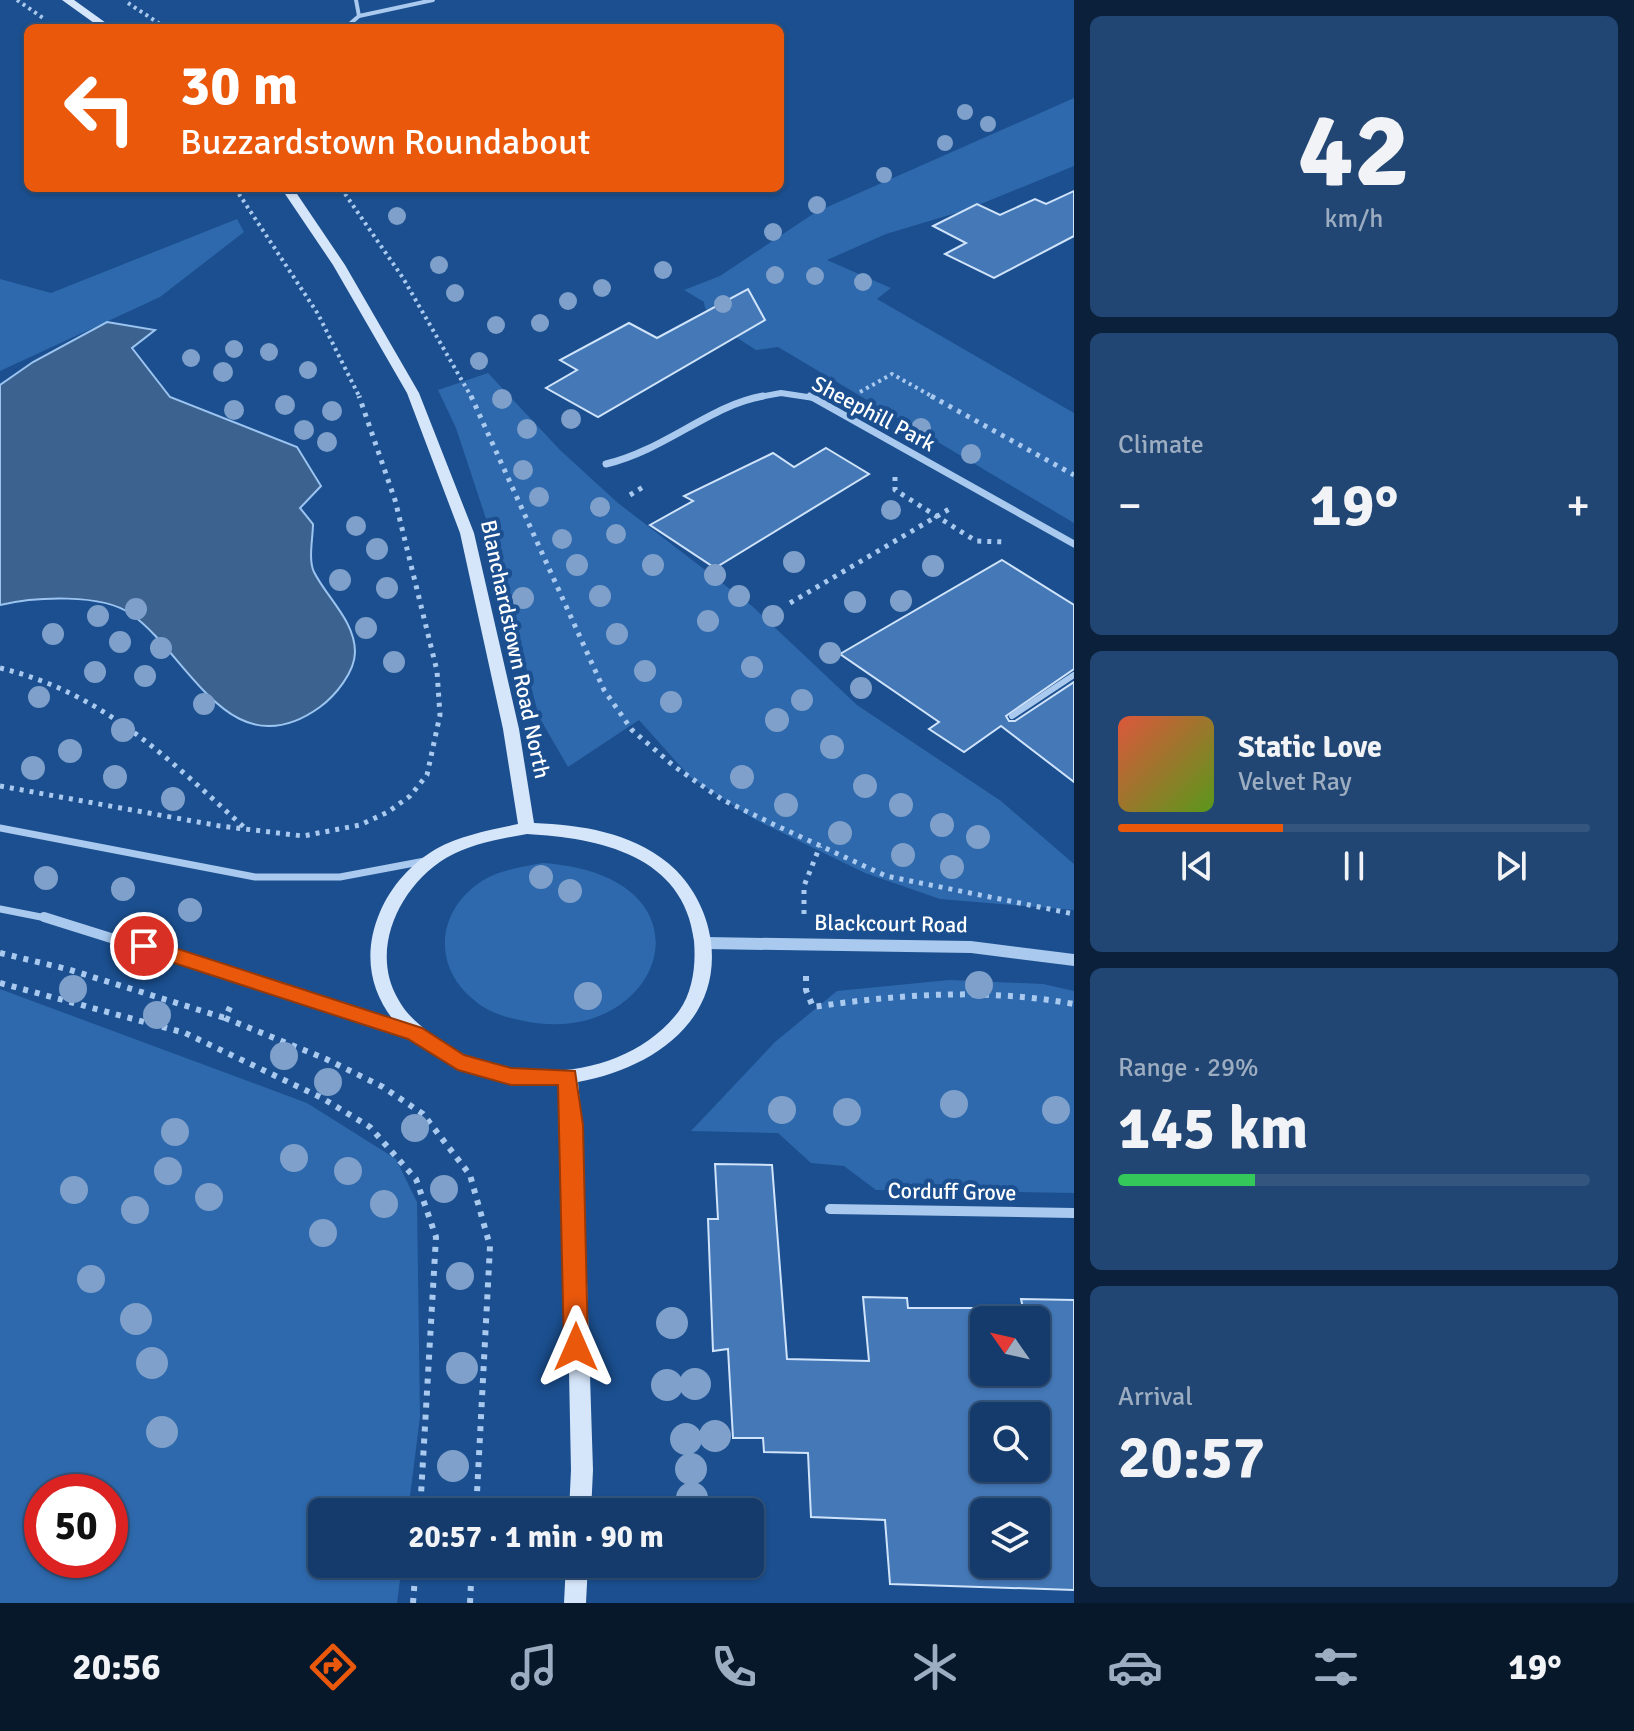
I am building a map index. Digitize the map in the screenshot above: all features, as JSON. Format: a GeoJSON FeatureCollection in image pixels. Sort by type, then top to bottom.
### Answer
{"type":"FeatureCollection","features":[{"type":"Feature","properties":{"kind":"main road"},"geometry":{"type":"LineString","coordinates":[[67,0],[102,24]]}},
{"type":"Feature","properties":{"kind":"main road","name":"Blanchardstown Road North"},"geometry":{"type":"LineString","coordinates":[[290,192],[339,265],[413,393],[467,533],[511,729],[527,828]]}},
{"type":"Feature","properties":{"kind":"main road"},"geometry":{"type":"LineString","coordinates":[[527,828],[579,831],[629,846],[669,873],[696,908],[706,943],[699,993],[670,1032],[625,1062],[568,1077],[511,1077],[458,1062],[415,1034],[388,1000],[376,961],[381,923],[400,888],[431,860],[476,838],[527,828]]}},
{"type":"Feature","properties":{"kind":"main road"},"geometry":{"type":"LineString","coordinates":[[568,1077],[573,1125],[581,1498]]}},
{"type":"Feature","properties":{"kind":"main road"},"geometry":{"type":"LineString","coordinates":[[575,1603],[576,1578]]}},
{"type":"Feature","properties":{"kind":"street","name":"Sheephill Park"},"geometry":{"type":"LineString","coordinates":[[606,464],[631,461],[650,454],[744,399],[769,392],[809,395],[1074,544]]}},
{"type":"Feature","properties":{"kind":"street"},"geometry":{"type":"LineString","coordinates":[[0,828],[199,868],[276,877],[339,877],[431,860]]}},
{"type":"Feature","properties":{"kind":"street"},"geometry":{"type":"LineString","coordinates":[[0,909],[26,912],[245,978],[415,1034]]}},
{"type":"Feature","properties":{"kind":"street","name":"Blackcourt Road"},"geometry":{"type":"LineString","coordinates":[[706,943],[971,947],[1074,960]]}},
{"type":"Feature","properties":{"kind":"street","name":"Corduff Grove"},"geometry":{"type":"LineString","coordinates":[[830,1209],[1074,1213]]}},
{"type":"Feature","properties":{"kind":"lane"},"geometry":{"type":"LineString","coordinates":[[356,0],[359,16]]}},
{"type":"Feature","properties":{"kind":"lane"},"geometry":{"type":"LineString","coordinates":[[350,24],[359,16],[433,0]]}},
{"type":"Feature","properties":{"kind":"lane"},"geometry":{"type":"LineString","coordinates":[[1012,716],[1074,675]]}},
{"type":"Feature","properties":{"kind":"path"},"geometry":{"type":"LineString","coordinates":[[17,0],[49,22]]}},
{"type":"Feature","properties":{"kind":"path"},"geometry":{"type":"LineString","coordinates":[[124,0],[160,24]]}},
{"type":"Feature","properties":{"kind":"path"},"geometry":{"type":"LineString","coordinates":[[0,786],[303,836],[360,825],[388,812],[410,796],[427,775],[440,715],[437,671],[395,500],[365,410],[318,314],[238,192]]}},
{"type":"Feature","properties":{"kind":"path"},"geometry":{"type":"LineString","coordinates":[[344,192],[403,278],[465,383],[604,690],[632,730],[675,767],[723,800],[886,876],[1074,914]]}},
{"type":"Feature","properties":{"kind":"path"},"geometry":{"type":"LineString","coordinates":[[831,408],[892,374],[1074,475]]}},
{"type":"Feature","properties":{"kind":"path"},"geometry":{"type":"LineString","coordinates":[[895,471],[895,490],[976,541],[1011,543]]}},
{"type":"Feature","properties":{"kind":"path"},"geometry":{"type":"LineString","coordinates":[[630,495],[655,480]]}},
{"type":"Feature","properties":{"kind":"path"},"geometry":{"type":"LineString","coordinates":[[790,603],[980,490]]}},
{"type":"Feature","properties":{"kind":"path"},"geometry":{"type":"LineString","coordinates":[[0,668],[20,671],[67,688],[110,713],[246,829]]}},
{"type":"Feature","properties":{"kind":"path"},"geometry":{"type":"LineString","coordinates":[[0,953],[67,969],[225,1018],[326,1059],[383,1087],[423,1114],[444,1137],[470,1175],[490,1246],[477,1498]]}},
{"type":"Feature","properties":{"kind":"path"},"geometry":{"type":"LineString","coordinates":[[225,1018],[245,978]]}},
{"type":"Feature","properties":{"kind":"path"},"geometry":{"type":"LineString","coordinates":[[0,983],[185,1033],[226,1052],[322,1098],[370,1127],[416,1179],[436,1237],[421,1498]]}},
{"type":"Feature","properties":{"kind":"path"},"geometry":{"type":"LineString","coordinates":[[413,1603],[415,1578]]}},
{"type":"Feature","properties":{"kind":"path"},"geometry":{"type":"LineString","coordinates":[[470,1603],[471,1578]]}},
{"type":"Feature","properties":{"kind":"shaded area"},"geometry":{"type":"Polygon","coordinates":[[[1074,98],[1074,166],[966,210],[886,234],[827,260],[891,288],[877,299],[1074,413],[1074,523],[778,347],[756,350],[725,330],[705,308],[704,302],[684,290],[720,276],[816,212],[1074,98]]]}},
{"type":"Feature","properties":{"kind":"shaded area"},"geometry":{"type":"Polygon","coordinates":[[[237,219],[244,232],[160,297],[0,371],[0,279],[51,293],[237,219]]]}},
{"type":"Feature","properties":{"kind":"shaded area"},"geometry":{"type":"Polygon","coordinates":[[[107,322],[155,330],[132,348],[170,397],[297,447],[321,486],[300,508],[313,524],[312,567],[350,630],[355,652],[352,667],[343,683],[320,707],[288,723],[261,726],[236,717],[214,700],[152,632],[118,607],[67,599],[0,605],[0,385],[33,362],[107,322]]]}},
{"type":"Feature","properties":{"kind":"shaded area"},"geometry":{"type":"Polygon","coordinates":[[[488,373],[560,450],[618,503],[752,606],[857,705],[1001,801],[1074,864],[1074,910],[940,899],[865,873],[754,819],[690,777],[639,720],[568,767],[539,717],[495,546],[456,428],[438,390],[488,373]]]}},
{"type":"Feature","properties":{"kind":"shaded area"},"geometry":{"type":"Polygon","coordinates":[[[543,863],[600,875],[636,897],[654,926],[654,958],[639,987],[611,1010],[572,1023],[524,1021],[485,1008],[461,987],[451,972],[446,956],[448,925],[454,909],[465,895],[494,875],[543,863]]]}},
{"type":"Feature","properties":{"kind":"shaded area"},"geometry":{"type":"Polygon","coordinates":[[[949,980],[1043,984],[1074,991],[1074,1193],[876,1190],[844,1166],[811,1163],[778,1133],[691,1131],[775,1042],[837,991],[949,980]]]}},
{"type":"Feature","properties":{"kind":"shaded area"},"geometry":{"type":"Polygon","coordinates":[[[0,989],[307,1103],[396,1159],[417,1202],[420,1417],[410,1498],[308,1498],[308,1578],[400,1578],[397,1603],[0,1603],[0,989]]]}},
{"type":"Feature","properties":{"kind":"building"},"geometry":{"type":"Polygon","coordinates":[[[1074,191],[1074,236],[994,278],[945,254],[966,243],[933,226],[977,204],[1000,215],[1035,199],[1046,204],[1074,191]]]}},
{"type":"Feature","properties":{"kind":"building"},"geometry":{"type":"Polygon","coordinates":[[[748,289],[765,320],[598,417],[546,388],[577,370],[560,360],[629,323],[657,338],[748,289]]]}},
{"type":"Feature","properties":{"kind":"building"},"geometry":{"type":"Polygon","coordinates":[[[826,448],[869,474],[715,568],[650,525],[693,501],[684,496],[773,453],[794,467],[826,448]]]}},
{"type":"Feature","properties":{"kind":"building"},"geometry":{"type":"Polygon","coordinates":[[[1002,560],[1074,605],[1074,669],[1006,716],[1009,721],[1015,721],[1074,682],[1074,782],[1001,726],[964,752],[929,729],[939,722],[840,654],[1002,560]]]}},
{"type":"Feature","properties":{"kind":"building"},"geometry":{"type":"Polygon","coordinates":[[[715,1164],[772,1165],[787,1359],[869,1361],[863,1297],[907,1298],[908,1308],[970,1308],[970,1386],[1050,1386],[1050,1306],[1023,1306],[1021,1299],[1074,1300],[1074,1590],[890,1584],[885,1520],[811,1517],[808,1453],[764,1452],[763,1438],[733,1438],[728,1349],[713,1351],[708,1219],[718,1219],[715,1164]]]}},
{"type":"Feature","properties":{"kind":"route"},"geometry":{"type":"LineString","coordinates":[[144,946],[415,1034],[458,1062],[511,1077],[568,1077],[573,1125],[576,1347]]}}]}
